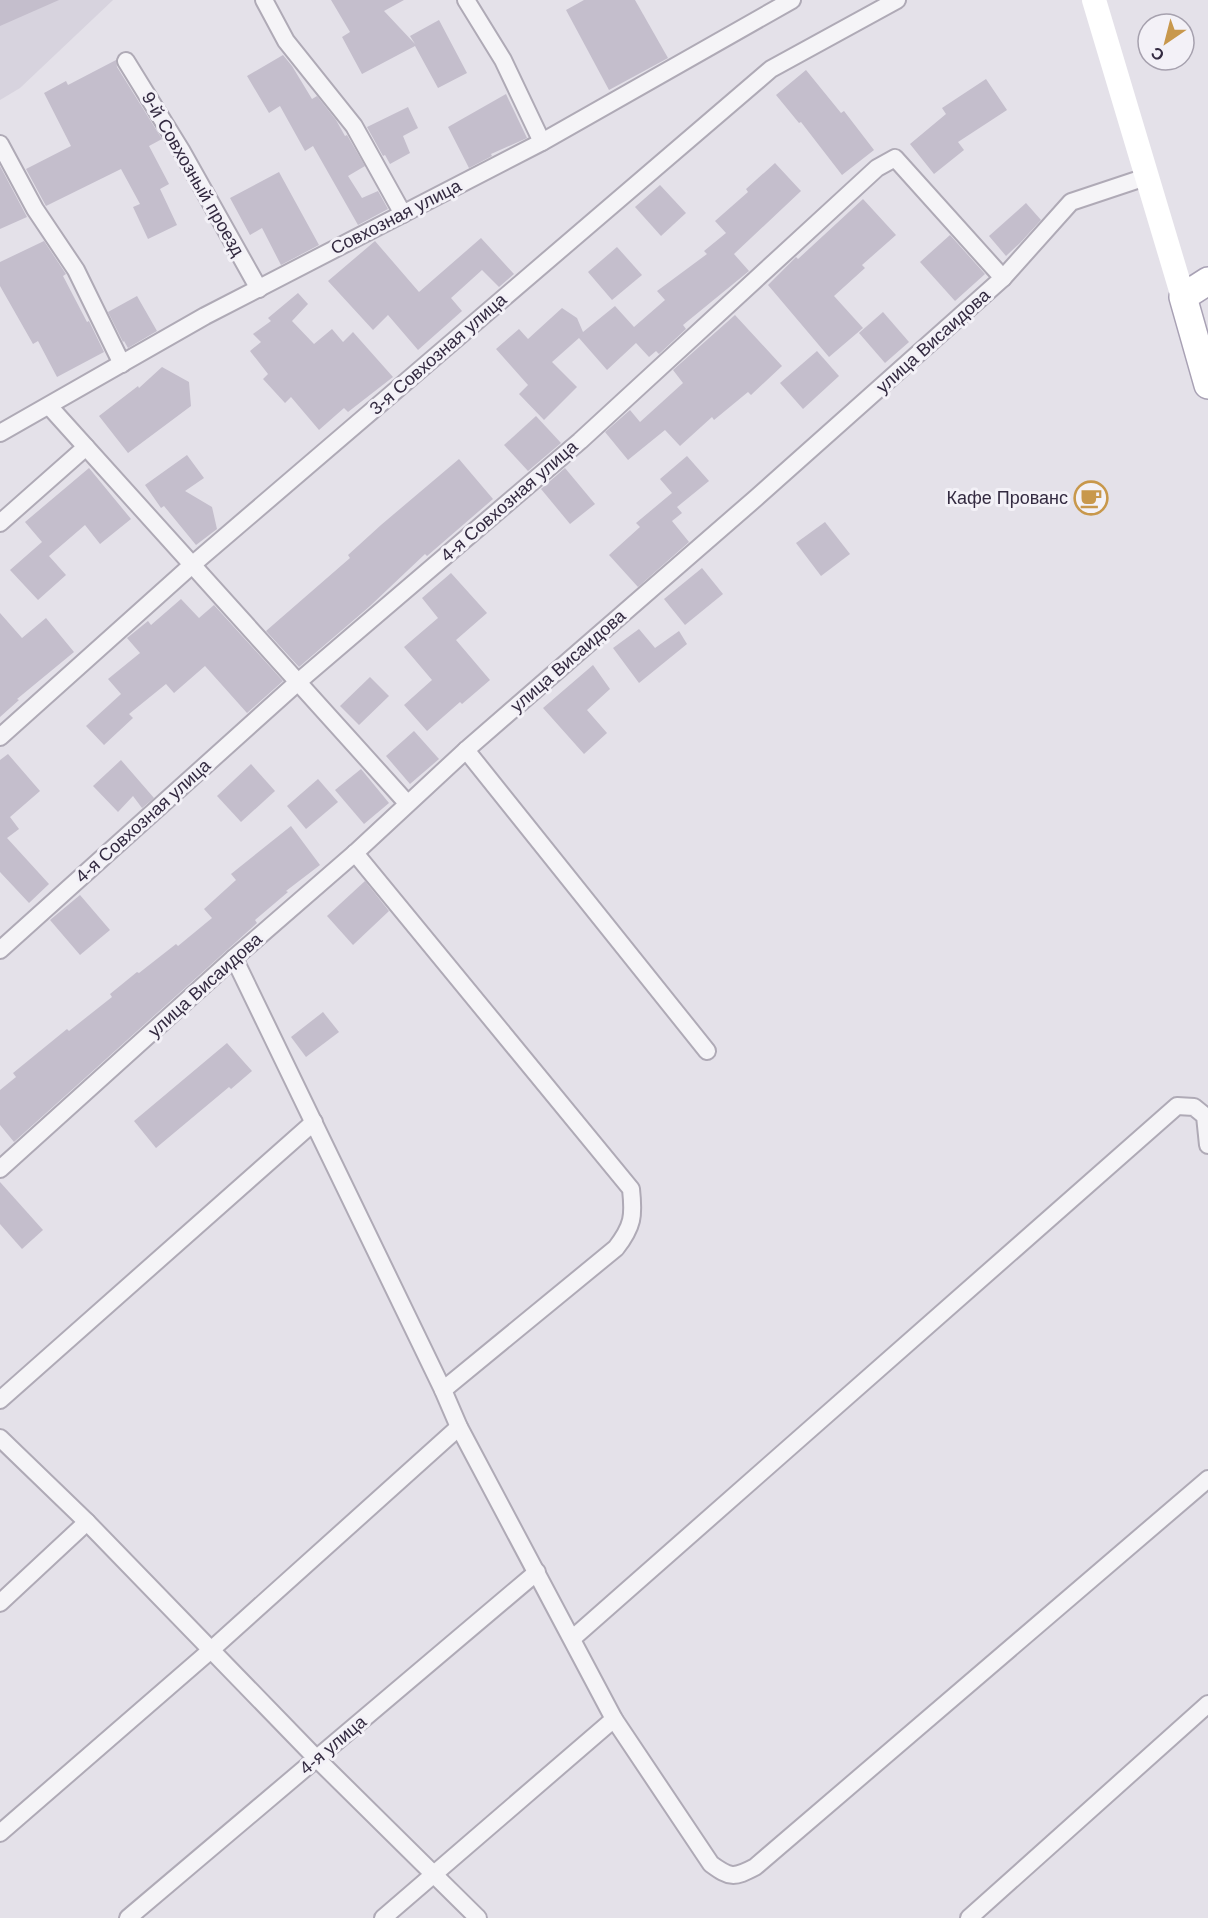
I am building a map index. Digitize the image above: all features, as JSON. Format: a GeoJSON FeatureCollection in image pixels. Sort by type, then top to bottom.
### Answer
{"type":"FeatureCollection","features":[{"type":"Feature","properties":{"kind":"main road"},"geometry":{"type":"LineString","coordinates":[[1094,0],[1208,385]]}},
{"type":"Feature","properties":{"kind":"main road"},"geometry":{"type":"LineString","coordinates":[[1183,297],[1208,281]]}},
{"type":"Feature","properties":{"kind":"street"},"geometry":{"type":"LineString","coordinates":[[264,0],[286,41],[354,126],[404,214]]}},
{"type":"Feature","properties":{"kind":"street"},"geometry":{"type":"LineString","coordinates":[[466,0],[503,60],[542,142]]}},
{"type":"Feature","properties":{"kind":"street","name":"Совхозная улица"},"geometry":{"type":"LineString","coordinates":[[0,434],[259,289],[542,142],[792,0]]}},
{"type":"Feature","properties":{"kind":"street","name":"3-я Совхозная улица"},"geometry":{"type":"LineString","coordinates":[[0,737],[192,565],[771,69],[897,0]]}},
{"type":"Feature","properties":{"kind":"street","name":"9-й Совхозный проезд"},"geometry":{"type":"LineString","coordinates":[[126,61],[181,150],[259,289]]}},
{"type":"Feature","properties":{"kind":"street"},"geometry":{"type":"LineString","coordinates":[[0,144],[35,209],[76,270],[122,364]]}},
{"type":"Feature","properties":{"kind":"street","name":"4-я Совхозная улица"},"geometry":{"type":"LineString","coordinates":[[0,950],[298,682],[580,441],[877,168],[895,158],[1003,278]]}},
{"type":"Feature","properties":{"kind":"street","name":"улица Висаидова"},"geometry":{"type":"LineString","coordinates":[[0,1169],[234,958],[355,853],[466,750],[756,498],[1003,278],[1071,202],[1146,177]]}},
{"type":"Feature","properties":{"kind":"street"},"geometry":{"type":"LineString","coordinates":[[49,406],[407,803]]}},
{"type":"Feature","properties":{"kind":"street"},"geometry":{"type":"LineString","coordinates":[[0,523],[86,447]]}},
{"type":"Feature","properties":{"kind":"street"},"geometry":{"type":"LineString","coordinates":[[466,750],[707,1052]]}},
{"type":"Feature","properties":{"kind":"street"},"geometry":{"type":"LineString","coordinates":[[355,853],[631,1189],[633,1208],[628,1233],[616,1248],[443,1390]]}},
{"type":"Feature","properties":{"kind":"street"},"geometry":{"type":"LineString","coordinates":[[234,958],[459,1427],[614,1719],[711,1864],[725,1875],[739,1876],[755,1866],[1208,1479]]}},
{"type":"Feature","properties":{"kind":"street"},"geometry":{"type":"LineString","coordinates":[[573,1638],[1177,1106],[1194,1107],[1205,1116],[1208,1145]]}},
{"type":"Feature","properties":{"kind":"street"},"geometry":{"type":"LineString","coordinates":[[0,1400],[314,1122]]}},
{"type":"Feature","properties":{"kind":"street"},"geometry":{"type":"LineString","coordinates":[[0,1833],[211,1650],[459,1427]]}},
{"type":"Feature","properties":{"kind":"street"},"geometry":{"type":"LineString","coordinates":[[0,1438],[87,1522],[316,1758],[478,1918]]}},
{"type":"Feature","properties":{"kind":"street"},"geometry":{"type":"LineString","coordinates":[[0,1604],[87,1522]]}},
{"type":"Feature","properties":{"kind":"street","name":"4-я улица"},"geometry":{"type":"LineString","coordinates":[[128,1918],[537,1572]]}},
{"type":"Feature","properties":{"kind":"street"},"geometry":{"type":"LineString","coordinates":[[969,1918],[1208,1704]]}},
{"type":"Feature","properties":{"kind":"street"},"geometry":{"type":"LineString","coordinates":[[383,1918],[614,1719]]}},
{"type":"Feature","properties":{"kind":"shaded area"},"geometry":{"type":"Polygon","coordinates":[[[0,0],[113,0],[20,88],[0,100],[0,0]]]}},
{"type":"Feature","properties":{"kind":"building"},"geometry":{"type":"Polygon","coordinates":[[[0,0],[59,0],[0,26],[0,0]]]}},
{"type":"Feature","properties":{"kind":"building"},"geometry":{"type":"Polygon","coordinates":[[[331,0],[404,0],[384,11],[415,44],[410,36],[439,20],[467,73],[438,88],[415,46],[362,74],[342,37],[350,32],[331,0]]]}},
{"type":"Feature","properties":{"kind":"building"},"geometry":{"type":"Polygon","coordinates":[[[584,0],[635,0],[668,58],[609,90],[566,10],[584,0]]]}},
{"type":"Feature","properties":{"kind":"building"},"geometry":{"type":"Polygon","coordinates":[[[283,55],[312,99],[317,96],[336,120],[365,166],[348,176],[362,198],[378,191],[388,209],[358,225],[313,146],[305,151],[280,106],[269,113],[247,76],[283,55]]]}},
{"type":"Feature","properties":{"kind":"building"},"geometry":{"type":"Polygon","coordinates":[[[116,60],[117,67],[162,139],[149,146],[169,184],[160,189],[177,225],[148,239],[133,207],[140,204],[121,169],[46,206],[26,169],[71,146],[44,93],[66,81],[68,85],[116,60]]]}},
{"type":"Feature","properties":{"kind":"building"},"geometry":{"type":"Polygon","coordinates":[[[806,70],[841,113],[844,111],[874,150],[842,175],[801,122],[799,123],[776,95],[806,70]]]}},
{"type":"Feature","properties":{"kind":"building"},"geometry":{"type":"Polygon","coordinates":[[[986,79],[1007,110],[958,142],[964,150],[934,174],[910,144],[946,114],[942,108],[986,79]]]}},
{"type":"Feature","properties":{"kind":"building"},"geometry":{"type":"Polygon","coordinates":[[[506,94],[527,138],[491,154],[492,156],[469,168],[448,127],[506,94]]]}},
{"type":"Feature","properties":{"kind":"building"},"geometry":{"type":"Polygon","coordinates":[[[408,107],[418,128],[403,136],[410,153],[390,164],[367,127],[408,107]]]}},
{"type":"Feature","properties":{"kind":"building"},"geometry":{"type":"Polygon","coordinates":[[[775,163],[801,191],[734,254],[749,271],[683,325],[686,329],[659,354],[656,351],[649,357],[636,343],[607,370],[579,338],[552,362],[577,387],[544,420],[519,394],[528,385],[496,349],[519,329],[528,339],[562,308],[577,318],[583,332],[615,306],[634,327],[665,300],[657,291],[707,254],[704,251],[726,233],[715,221],[748,192],[746,189],[775,163]]]}},
{"type":"Feature","properties":{"kind":"building"},"geometry":{"type":"Polygon","coordinates":[[[0,166],[27,217],[0,229],[0,166]]]}},
{"type":"Feature","properties":{"kind":"building"},"geometry":{"type":"Polygon","coordinates":[[[279,172],[319,245],[281,265],[262,228],[250,235],[230,198],[279,172]]]}},
{"type":"Feature","properties":{"kind":"building"},"geometry":{"type":"Polygon","coordinates":[[[660,185],[686,213],[661,236],[635,207],[660,185]]]}},
{"type":"Feature","properties":{"kind":"building"},"geometry":{"type":"Polygon","coordinates":[[[863,199],[896,235],[862,265],[865,268],[834,296],[863,328],[829,357],[768,285],[796,257],[798,259],[863,199]]]}},
{"type":"Feature","properties":{"kind":"building"},"geometry":{"type":"Polygon","coordinates":[[[1026,203],[1041,220],[1006,256],[989,236],[1026,203]]]}},
{"type":"Feature","properties":{"kind":"building"},"geometry":{"type":"Polygon","coordinates":[[[950,235],[985,274],[955,301],[920,262],[950,235]]]}},
{"type":"Feature","properties":{"kind":"building"},"geometry":{"type":"Polygon","coordinates":[[[481,238],[514,274],[499,287],[482,270],[451,298],[462,311],[418,350],[388,315],[373,330],[328,281],[375,241],[419,292],[481,238]]]}},
{"type":"Feature","properties":{"kind":"building"},"geometry":{"type":"Polygon","coordinates":[[[44,241],[66,274],[63,276],[104,352],[57,377],[38,341],[33,344],[0,286],[0,262],[44,241]]]}},
{"type":"Feature","properties":{"kind":"building"},"geometry":{"type":"Polygon","coordinates":[[[617,247],[642,275],[612,300],[588,272],[617,247]]]}},
{"type":"Feature","properties":{"kind":"building"},"geometry":{"type":"Polygon","coordinates":[[[298,293],[308,304],[292,321],[314,344],[332,329],[343,342],[353,332],[393,377],[348,412],[344,408],[319,430],[291,397],[285,403],[263,379],[268,374],[250,351],[261,342],[253,334],[271,321],[268,318],[298,293]]]}},
{"type":"Feature","properties":{"kind":"building"},"geometry":{"type":"Polygon","coordinates":[[[137,296],[157,331],[128,348],[108,312],[137,296]]]}},
{"type":"Feature","properties":{"kind":"building"},"geometry":{"type":"Polygon","coordinates":[[[883,312],[909,342],[885,363],[859,333],[883,312]]]}},
{"type":"Feature","properties":{"kind":"building"},"geometry":{"type":"Polygon","coordinates":[[[735,315],[782,366],[751,395],[748,392],[714,420],[712,417],[680,446],[665,430],[628,460],[605,432],[630,410],[640,422],[683,383],[673,370],[735,315]]]}},
{"type":"Feature","properties":{"kind":"building"},"geometry":{"type":"Polygon","coordinates":[[[817,351],[839,376],[803,409],[780,383],[817,351]]]}},
{"type":"Feature","properties":{"kind":"building"},"geometry":{"type":"Polygon","coordinates":[[[162,367],[189,382],[191,406],[128,453],[99,416],[138,386],[139,388],[162,367]]]}},
{"type":"Feature","properties":{"kind":"building"},"geometry":{"type":"Polygon","coordinates":[[[536,416],[561,443],[528,471],[504,445],[536,416]]]}},
{"type":"Feature","properties":{"kind":"building"},"geometry":{"type":"Polygon","coordinates":[[[187,455],[204,478],[185,491],[212,507],[217,529],[196,545],[164,506],[161,508],[145,485],[187,455]]]}},
{"type":"Feature","properties":{"kind":"building"},"geometry":{"type":"Polygon","coordinates":[[[687,456],[709,481],[677,507],[682,513],[672,521],[689,542],[638,587],[609,555],[640,527],[636,523],[672,493],[660,479],[687,456]]]}},
{"type":"Feature","properties":{"kind":"building"},"geometry":{"type":"Polygon","coordinates":[[[459,459],[493,499],[427,556],[425,554],[370,606],[299,667],[266,631],[350,558],[348,555],[381,525],[459,459]]]}},
{"type":"Feature","properties":{"kind":"building"},"geometry":{"type":"Polygon","coordinates":[[[89,468],[131,519],[100,544],[85,525],[49,556],[66,575],[38,600],[10,570],[42,542],[25,522],[89,468]]]}},
{"type":"Feature","properties":{"kind":"building"},"geometry":{"type":"Polygon","coordinates":[[[565,468],[595,504],[570,524],[541,489],[565,468]]]}},
{"type":"Feature","properties":{"kind":"building"},"geometry":{"type":"Polygon","coordinates":[[[825,522],[850,554],[821,576],[796,543],[825,522]]]}},
{"type":"Feature","properties":{"kind":"building"},"geometry":{"type":"Polygon","coordinates":[[[702,568],[723,594],[685,625],[664,599],[702,568]]]}},
{"type":"Feature","properties":{"kind":"building"},"geometry":{"type":"Polygon","coordinates":[[[451,573],[487,613],[456,640],[490,680],[427,731],[404,705],[432,680],[404,647],[438,618],[422,598],[451,573]]]}},
{"type":"Feature","properties":{"kind":"building"},"geometry":{"type":"Polygon","coordinates":[[[181,599],[199,618],[214,605],[283,681],[247,713],[205,666],[174,693],[166,684],[129,714],[133,718],[104,745],[86,726],[121,694],[108,679],[140,653],[127,638],[148,621],[151,625],[181,599]]]}},
{"type":"Feature","properties":{"kind":"building"},"geometry":{"type":"Polygon","coordinates":[[[0,613],[22,638],[46,618],[74,652],[17,699],[19,700],[0,717],[0,613]]]}},
{"type":"Feature","properties":{"kind":"building"},"geometry":{"type":"Polygon","coordinates":[[[639,629],[655,648],[679,631],[687,644],[639,683],[613,648],[639,629]]]}},
{"type":"Feature","properties":{"kind":"building"},"geometry":{"type":"Polygon","coordinates":[[[593,665],[610,689],[587,710],[607,733],[584,754],[543,708],[593,665]]]}},
{"type":"Feature","properties":{"kind":"building"},"geometry":{"type":"Polygon","coordinates":[[[370,677],[389,696],[359,725],[340,706],[370,677]]]}},
{"type":"Feature","properties":{"kind":"building"},"geometry":{"type":"Polygon","coordinates":[[[414,731],[439,759],[410,784],[386,756],[414,731]]]}},
{"type":"Feature","properties":{"kind":"building"},"geometry":{"type":"Polygon","coordinates":[[[8,754],[40,791],[10,817],[19,829],[7,838],[49,884],[29,903],[0,872],[0,760],[8,754]]]}},
{"type":"Feature","properties":{"kind":"building"},"geometry":{"type":"Polygon","coordinates":[[[121,760],[154,798],[142,808],[133,796],[118,812],[93,786],[121,760]]]}},
{"type":"Feature","properties":{"kind":"building"},"geometry":{"type":"Polygon","coordinates":[[[251,764],[275,791],[241,822],[217,796],[251,764]]]}},
{"type":"Feature","properties":{"kind":"building"},"geometry":{"type":"Polygon","coordinates":[[[361,769],[389,803],[364,824],[335,790],[361,769]]]}},
{"type":"Feature","properties":{"kind":"building"},"geometry":{"type":"Polygon","coordinates":[[[318,779],[338,802],[306,829],[287,806],[318,779]]]}},
{"type":"Feature","properties":{"kind":"building"},"geometry":{"type":"Polygon","coordinates":[[[291,826],[320,865],[286,891],[288,892],[255,920],[257,923],[14,1142],[0,1125],[0,1090],[16,1077],[13,1073],[67,1029],[69,1031],[112,997],[110,994],[137,972],[139,973],[176,944],[178,946],[212,918],[204,909],[236,880],[231,874],[291,826]]]}},
{"type":"Feature","properties":{"kind":"building"},"geometry":{"type":"Polygon","coordinates":[[[365,881],[389,911],[353,945],[327,916],[365,881]]]}},
{"type":"Feature","properties":{"kind":"building"},"geometry":{"type":"Polygon","coordinates":[[[80,895],[110,930],[80,955],[50,920],[80,895]]]}},
{"type":"Feature","properties":{"kind":"building"},"geometry":{"type":"Polygon","coordinates":[[[323,1012],[339,1032],[306,1057],[291,1037],[323,1012]]]}},
{"type":"Feature","properties":{"kind":"building"},"geometry":{"type":"Polygon","coordinates":[[[227,1043],[252,1071],[231,1089],[229,1087],[156,1148],[134,1121],[227,1043]]]}},
{"type":"Feature","properties":{"kind":"building"},"geometry":{"type":"Polygon","coordinates":[[[0,1182],[43,1230],[22,1249],[0,1224],[0,1182]]]}},
{"type":"Feature","properties":{"kind":"place","name":"Кафе Прованс"},"geometry":{"type":"Point","coordinates":[1091,498]}}]}
